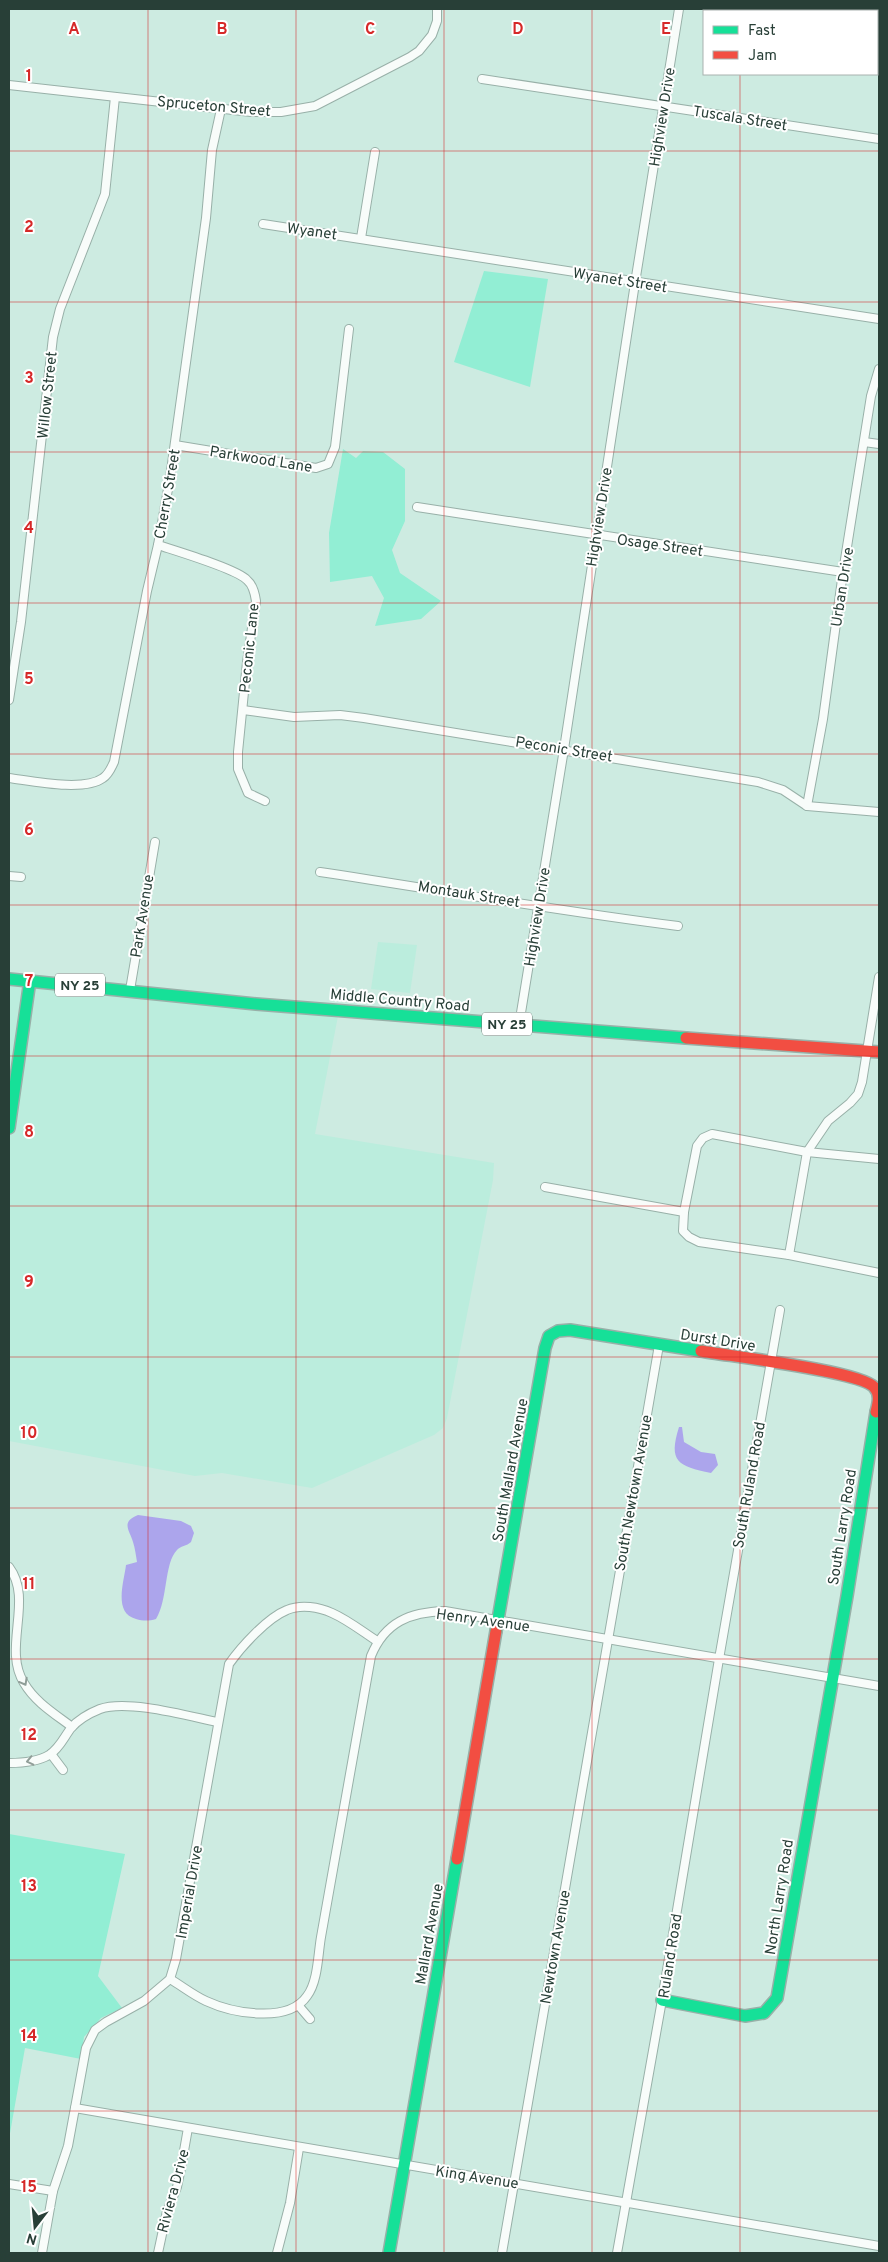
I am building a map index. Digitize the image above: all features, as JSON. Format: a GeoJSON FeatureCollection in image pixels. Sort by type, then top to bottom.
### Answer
{"type":"FeatureCollection","features":[{"type":"Feature","properties":{"kind":"street","name":"Spruceton Street"},"geometry":{"type":"LineString","coordinates":[[9,85],[221,109],[281,112],[302,109],[330,99],[418,51],[432,35],[437,21],[438,9]]}},
{"type":"Feature","properties":{"kind":"street","name":"Highview Drive"},"geometry":{"type":"LineString","coordinates":[[519,1025],[564,749],[679,9]]}},
{"type":"Feature","properties":{"kind":"street","name":"Tuscala Street"},"geometry":{"type":"LineString","coordinates":[[482,79],[665,105],[879,139]]}},
{"type":"Feature","properties":{"kind":"street","name":"Willow Street"},"geometry":{"type":"LineString","coordinates":[[9,700],[22,612],[53,337],[60,309],[105,194],[115,97]]}},
{"type":"Feature","properties":{"kind":"street","name":"Cherry Street"},"geometry":{"type":"LineString","coordinates":[[9,778],[78,785],[102,780],[110,769],[158,545],[175,446],[206,218],[212,150],[221,109]]}},
{"type":"Feature","properties":{"kind":"street"},"geometry":{"type":"LineString","coordinates":[[360,238],[375,152]]}},
{"type":"Feature","properties":{"kind":"street","name":"Wyanet"},"geometry":{"type":"LineString","coordinates":[[263,224],[360,238]]}},
{"type":"Feature","properties":{"kind":"street","name":"Wyanet Street"},"geometry":{"type":"LineString","coordinates":[[360,238],[635,283],[879,319]]}},
{"type":"Feature","properties":{"kind":"street","name":"Parkwood Lane"},"geometry":{"type":"LineString","coordinates":[[175,446],[316,468],[328,464],[337,438],[349,329]]}},
{"type":"Feature","properties":{"kind":"street","name":"Urban Drive"},"geometry":{"type":"LineString","coordinates":[[807,806],[823,719],[843,572],[871,396],[879,370]]}},
{"type":"Feature","properties":{"kind":"street"},"geometry":{"type":"LineString","coordinates":[[864,442],[879,444]]}},
{"type":"Feature","properties":{"kind":"street","name":"Osage Street"},"geometry":{"type":"LineString","coordinates":[[417,507],[596,536],[843,572]]}},
{"type":"Feature","properties":{"kind":"street","name":"Peconic Lane"},"geometry":{"type":"LineString","coordinates":[[158,545],[235,572],[247,579],[253,589],[256,601],[239,733],[238,769],[248,793],[265,801]]}},
{"type":"Feature","properties":{"kind":"street","name":"Peconic Street"},"geometry":{"type":"LineString","coordinates":[[243,710],[294,717],[340,715],[564,749],[758,782],[784,790],[807,806]]}},
{"type":"Feature","properties":{"kind":"street"},"geometry":{"type":"LineString","coordinates":[[807,806],[879,812]]}},
{"type":"Feature","properties":{"kind":"street","name":"Park Avenue"},"geometry":{"type":"LineString","coordinates":[[130,990],[155,842]]}},
{"type":"Feature","properties":{"kind":"street","name":"Montauk Street"},"geometry":{"type":"LineString","coordinates":[[320,872],[575,912],[678,926]]}},
{"type":"Feature","properties":{"kind":"street"},"geometry":{"type":"LineString","coordinates":[[9,876],[21,877]]}},
{"type":"Feature","properties":{"kind":"street"},"geometry":{"type":"LineString","coordinates":[[789,1255],[807,1152],[828,1121],[858,1094],[874,1051],[879,977]]}},
{"type":"Feature","properties":{"kind":"street","name":"Middle Country Road"},"geometry":{"type":"LineString","coordinates":[[9,979],[256,1004],[806,1048],[874,1051]]}},
{"type":"Feature","properties":{"kind":"street"},"geometry":{"type":"LineString","coordinates":[[9,1128],[30,980]]}},
{"type":"Feature","properties":{"kind":"street"},"geometry":{"type":"LineString","coordinates":[[879,1159],[807,1152],[712,1134],[702,1138],[697,1146],[684,1212],[683,1231],[689,1237],[699,1242],[789,1255],[879,1273]]}},
{"type":"Feature","properties":{"kind":"street"},"geometry":{"type":"LineString","coordinates":[[545,1187],[684,1212]]}},
{"type":"Feature","properties":{"kind":"street","name":"South Ruland Road"},"geometry":{"type":"LineString","coordinates":[[719,1659],[780,1310]]}},
{"type":"Feature","properties":{"kind":"street","name":"Durst Drive"},"geometry":{"type":"LineString","coordinates":[[558,1331],[570,1330],[771,1364],[837,1373],[872,1383]]}},
{"type":"Feature","properties":{"kind":"street","name":"South Mallard Avenue"},"geometry":{"type":"LineString","coordinates":[[500,1621],[545,1348],[549,1336],[558,1331]]}},
{"type":"Feature","properties":{"kind":"street","name":"South Newtown Avenue"},"geometry":{"type":"LineString","coordinates":[[608,1640],[659,1345]]}},
{"type":"Feature","properties":{"kind":"street","name":"South Larry Road"},"geometry":{"type":"LineString","coordinates":[[831,1677],[879,1406],[878,1389],[872,1383]]}},
{"type":"Feature","properties":{"kind":"street"},"geometry":{"type":"LineString","coordinates":[[9,1567],[16,1583],[18,1599],[17,1666],[23,1682],[32,1695],[47,1709],[72,1727]]}},
{"type":"Feature","properties":{"kind":"street","name":"Imperial Drive"},"geometry":{"type":"LineString","coordinates":[[170,1979],[182,1931],[217,1722],[229,1664],[240,1649],[273,1619],[287,1610],[301,1607],[315,1608],[333,1613],[377,1642]]}},
{"type":"Feature","properties":{"kind":"street","name":"Henry Avenue"},"geometry":{"type":"LineString","coordinates":[[298,2005],[308,1996],[313,1979],[371,1656],[377,1642],[395,1624],[408,1616],[425,1612],[445,1612],[879,1686]]}},
{"type":"Feature","properties":{"kind":"street","name":"Mallard Avenue"},"geometry":{"type":"LineString","coordinates":[[389,2253],[500,1621]]}},
{"type":"Feature","properties":{"kind":"street","name":"Newtown Avenue"},"geometry":{"type":"LineString","coordinates":[[502,2253],[608,1640]]}},
{"type":"Feature","properties":{"kind":"street","name":"Ruland Road"},"geometry":{"type":"LineString","coordinates":[[617,2253],[662,2000],[719,1659]]}},
{"type":"Feature","properties":{"kind":"street","name":"North Larry Road"},"geometry":{"type":"LineString","coordinates":[[662,2000],[746,2016],[759,2016],[769,2011],[776,1998],[831,1677]]}},
{"type":"Feature","properties":{"kind":"street"},"geometry":{"type":"LineString","coordinates":[[9,1764],[25,1763],[51,1754],[61,1744],[72,1727],[91,1713],[102,1708],[150,1709],[217,1722]]}},
{"type":"Feature","properties":{"kind":"street"},"geometry":{"type":"LineString","coordinates":[[51,1754],[63,1770]]}},
{"type":"Feature","properties":{"kind":"street"},"geometry":{"type":"LineString","coordinates":[[42,2253],[53,2191],[68,2146],[86,2048],[95,2030],[144,2001],[170,1979],[207,2001],[252,2014],[269,2013],[298,2005],[310,2019]]}},
{"type":"Feature","properties":{"kind":"street","name":"King Avenue"},"geometry":{"type":"LineString","coordinates":[[75,2108],[299,2148],[879,2246]]}},
{"type":"Feature","properties":{"kind":"street","name":"Riviera Drive"},"geometry":{"type":"LineString","coordinates":[[158,2253],[166,2211],[177,2187],[182,2168],[188,2128]]}},
{"type":"Feature","properties":{"kind":"street"},"geometry":{"type":"LineString","coordinates":[[276,2253],[290,2203],[299,2148]]}},
{"type":"Feature","properties":{"kind":"street"},"geometry":{"type":"LineString","coordinates":[[9,2184],[53,2191]]}},
{"type":"Feature","properties":{"kind":"shaded area"},"geometry":{"type":"Polygon","coordinates":[[[378,942],[417,945],[410,993],[371,989],[378,942]]]}},
{"type":"Feature","properties":{"kind":"shaded area"},"geometry":{"type":"Polygon","coordinates":[[[9,979],[339,1011],[315,1134],[494,1163],[493,1180],[447,1418],[443,1428],[434,1435],[312,1488],[222,1473],[195,1476],[9,1441],[9,979]]]}},
{"type":"Feature","properties":{"kind":"shaded area"},"geometry":{"type":"Polygon","coordinates":[[[679,1427],[682,1427],[684,1442],[701,1452],[715,1454],[718,1465],[711,1473],[683,1465],[678,1460],[675,1448],[679,1427]]]}},
{"type":"Feature","properties":{"kind":"shaded area"},"geometry":{"type":"Polygon","coordinates":[[[138,1515],[181,1521],[191,1526],[194,1533],[191,1542],[178,1549],[173,1556],[163,1602],[156,1619],[139,1620],[129,1616],[122,1604],[122,1588],[126,1565],[137,1562],[128,1524],[132,1518],[138,1515]]]}},
{"type":"Feature","properties":{"kind":"green space"},"geometry":{"type":"Polygon","coordinates":[[[484,271],[548,279],[530,387],[454,362],[484,271]]]}},
{"type":"Feature","properties":{"kind":"green space"},"geometry":{"type":"Polygon","coordinates":[[[343,449],[356,458],[363,451],[383,452],[405,469],[405,521],[392,550],[400,573],[441,601],[421,619],[375,626],[384,598],[372,576],[330,582],[329,533],[343,449]]]}},
{"type":"Feature","properties":{"kind":"green space"},"geometry":{"type":"Polygon","coordinates":[[[9,1834],[125,1854],[98,1976],[122,2008],[101,2018],[84,2037],[81,2059],[25,2048],[9,2139],[9,1834]]]}},
{"type":"Feature","properties":{"kind":"traffic: fast"},"geometry":{"type":"LineString","coordinates":[[9,979],[256,1004],[686,1038]]}},
{"type":"Feature","properties":{"kind":"traffic: fast"},"geometry":{"type":"LineString","coordinates":[[9,1128],[30,980]]}},
{"type":"Feature","properties":{"kind":"traffic: fast"},"geometry":{"type":"LineString","coordinates":[[496,1631],[545,1348],[549,1336],[558,1331],[570,1330],[701,1351]]}},
{"type":"Feature","properties":{"kind":"traffic: fast"},"geometry":{"type":"LineString","coordinates":[[662,2000],[745,2016],[764,2013],[777,1998],[847,1596],[876,1412]]}},
{"type":"Feature","properties":{"kind":"traffic: fast"},"geometry":{"type":"LineString","coordinates":[[389,2253],[457,1859]]}},
{"type":"Feature","properties":{"kind":"traffic: jam"},"geometry":{"type":"LineString","coordinates":[[686,1038],[879,1052]]}},
{"type":"Feature","properties":{"kind":"traffic: jam"},"geometry":{"type":"LineString","coordinates":[[701,1351],[820,1370],[864,1381],[874,1387],[878,1393],[876,1412]]}},
{"type":"Feature","properties":{"kind":"traffic: jam"},"geometry":{"type":"LineString","coordinates":[[457,1859],[496,1631]]}}]}
